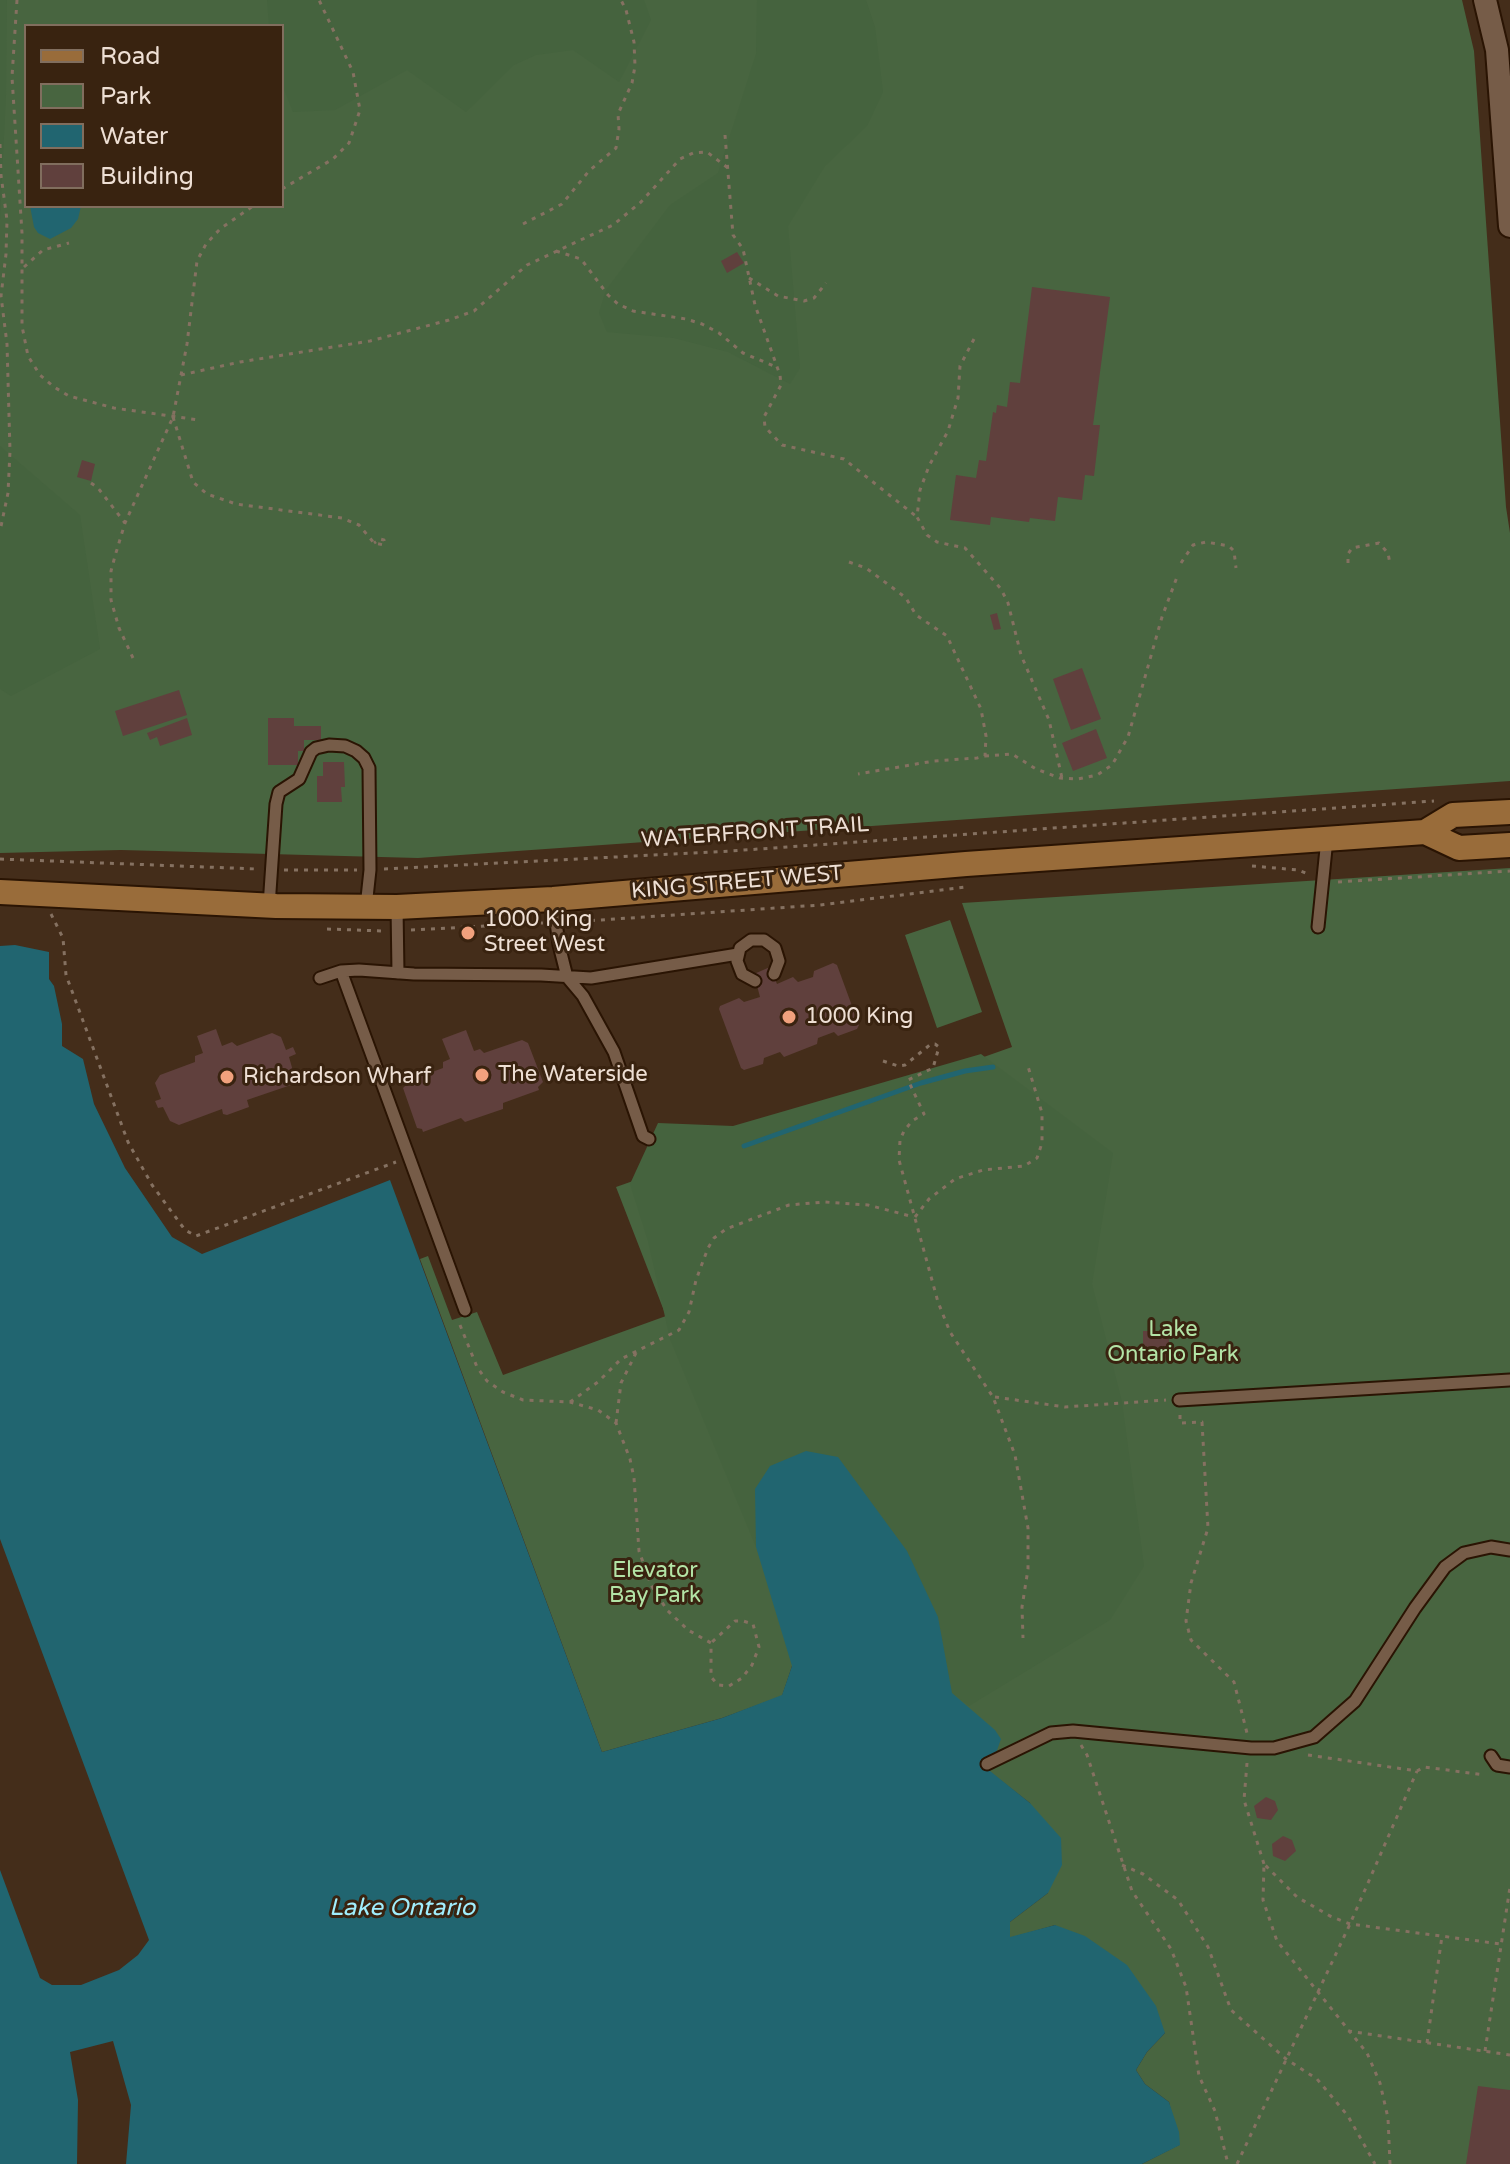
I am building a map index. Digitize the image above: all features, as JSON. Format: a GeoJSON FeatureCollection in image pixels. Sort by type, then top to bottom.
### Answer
{"type":"FeatureCollection","features":[{"type":"Feature","properties":{"kind":"main road","name":"KING STREET WEST"},"geometry":{"type":"LineString","coordinates":[[0,892],[269,906],[397,907],[553,899],[966,864],[1425,832],[1453,815],[1510,812]]}},
{"type":"Feature","properties":{"kind":"main road","name":"KING STREET WEST"},"geometry":{"type":"LineString","coordinates":[[1425,832],[1459,848],[1510,845]]}},
{"type":"Feature","properties":{"kind":"street"},"geometry":{"type":"LineString","coordinates":[[1485,0],[1497,50],[1510,226]]}},
{"type":"Feature","properties":{"kind":"lane"},"geometry":{"type":"LineString","coordinates":[[269,906],[279,792],[299,779],[316,748],[329,745],[345,746],[356,751],[367,763],[370,778],[370,870],[366,907]]}},
{"type":"Feature","properties":{"kind":"lane"},"geometry":{"type":"LineString","coordinates":[[1318,927],[1327,838]]}},
{"type":"Feature","properties":{"kind":"lane"},"geometry":{"type":"LineString","coordinates":[[553,899],[567,977],[583,996],[614,1052],[643,1136],[649,1139]]}},
{"type":"Feature","properties":{"kind":"lane"},"geometry":{"type":"LineString","coordinates":[[397,907],[398,973]]}},
{"type":"Feature","properties":{"kind":"lane"},"geometry":{"type":"LineString","coordinates":[[755,981],[738,968],[740,948],[751,940],[770,943],[775,948],[779,961],[774,974]]}},
{"type":"Feature","properties":{"kind":"lane"},"geometry":{"type":"LineString","coordinates":[[320,978],[341,971],[591,978],[738,954]]}},
{"type":"Feature","properties":{"kind":"lane"},"geometry":{"type":"LineString","coordinates":[[341,971],[460,1312]]}},
{"type":"Feature","properties":{"kind":"lane"},"geometry":{"type":"LineString","coordinates":[[1179,1400],[1510,1380]]}},
{"type":"Feature","properties":{"kind":"lane"},"geometry":{"type":"LineString","coordinates":[[987,1764],[1051,1733],[1073,1731],[1251,1748],[1314,1737],[1355,1701],[1445,1567],[1464,1553],[1491,1547],[1510,1550]]}},
{"type":"Feature","properties":{"kind":"lane"},"geometry":{"type":"LineString","coordinates":[[1494,1760],[1510,1767]]}},
{"type":"Feature","properties":{"kind":"path"},"geometry":{"type":"LineString","coordinates":[[17,0],[12,77],[24,343],[40,375],[69,396],[99,405],[199,420]]}},
{"type":"Feature","properties":{"kind":"path"},"geometry":{"type":"LineString","coordinates":[[284,188],[333,159],[349,143],[360,110],[353,72],[319,0]]}},
{"type":"Feature","properties":{"kind":"path"},"geometry":{"type":"LineString","coordinates":[[523,224],[562,204],[589,171],[616,148],[618,114],[632,83],[635,66],[634,42],[621,0]]}},
{"type":"Feature","properties":{"kind":"path"},"geometry":{"type":"LineString","coordinates":[[725,135],[733,235],[743,249],[761,327],[781,385],[764,417],[765,427],[782,445],[844,459],[917,517],[927,535],[937,542],[965,548],[1001,589],[1008,603],[1021,655],[1049,720],[1062,778]]}},
{"type":"Feature","properties":{"kind":"path"},"geometry":{"type":"LineString","coordinates":[[0,144],[7,220],[1,296],[7,344],[10,451],[8,493],[0,531]]}},
{"type":"Feature","properties":{"kind":"path"},"geometry":{"type":"LineString","coordinates":[[181,375],[370,341],[474,311],[527,265],[613,225],[641,202],[680,159],[693,153],[707,152],[728,168]]}},
{"type":"Feature","properties":{"kind":"path"},"geometry":{"type":"LineString","coordinates":[[133,658],[113,612],[110,586],[115,556],[125,523],[173,417],[197,261],[206,244],[220,229],[250,208]]}},
{"type":"Feature","properties":{"kind":"path"},"geometry":{"type":"LineString","coordinates":[[22,270],[43,250],[69,243]]}},
{"type":"Feature","properties":{"kind":"path"},"geometry":{"type":"LineString","coordinates":[[556,251],[581,259],[618,304],[633,311],[702,324],[719,333],[743,353],[777,367]]}},
{"type":"Feature","properties":{"kind":"path"},"geometry":{"type":"LineString","coordinates":[[749,278],[778,296],[804,301],[814,298],[826,283]]}},
{"type":"Feature","properties":{"kind":"path"},"geometry":{"type":"LineString","coordinates":[[917,517],[920,490],[953,419],[960,366],[974,339]]}},
{"type":"Feature","properties":{"kind":"path"},"geometry":{"type":"LineString","coordinates":[[173,417],[193,482],[207,494],[236,504],[342,518],[359,525],[374,543]]}},
{"type":"Feature","properties":{"kind":"path"},"geometry":{"type":"LineString","coordinates":[[91,483],[125,523]]}},
{"type":"Feature","properties":{"kind":"path"},"geometry":{"type":"LineString","coordinates":[[1181,563],[1193,545],[1206,542],[1229,546],[1234,551],[1236,568]]}},
{"type":"Feature","properties":{"kind":"path"},"geometry":{"type":"LineString","coordinates":[[1348,563],[1352,548],[1360,544],[1379,543],[1388,553],[1390,564]]}},
{"type":"Feature","properties":{"kind":"path"},"geometry":{"type":"LineString","coordinates":[[849,562],[866,568],[897,591],[924,622],[947,636],[981,709],[986,736],[985,756]]}},
{"type":"Feature","properties":{"kind":"path"},"geometry":{"type":"LineString","coordinates":[[858,774],[934,761],[1012,754],[1050,776],[1078,779],[1097,775],[1112,765],[1128,737],[1162,617],[1177,577]]}},
{"type":"Feature","properties":{"kind":"path","name":"WATERFRONT TRAIL"},"geometry":{"type":"LineString","coordinates":[[0,859],[272,870],[370,870],[731,851],[1448,800]]}},
{"type":"Feature","properties":{"kind":"path"},"geometry":{"type":"LineString","coordinates":[[63,938],[66,975],[128,1142],[152,1185],[185,1230],[196,1236],[397,1162]]}},
{"type":"Feature","properties":{"kind":"path"},"geometry":{"type":"LineString","coordinates":[[883,1061],[905,1065],[926,1047],[937,1045],[939,1051],[933,1068],[908,1080],[924,1114],[908,1125],[899,1150],[901,1170],[938,1302],[950,1332],[993,1397],[1015,1455],[1028,1528],[1028,1569],[1022,1607],[1023,1638]]}},
{"type":"Feature","properties":{"kind":"path"},"geometry":{"type":"LineString","coordinates":[[915,1217],[929,1199],[955,1179],[983,1170],[1024,1166],[1037,1158],[1042,1143],[1042,1113],[1027,1063]]}},
{"type":"Feature","properties":{"kind":"path"},"geometry":{"type":"LineString","coordinates":[[570,1402],[598,1382],[621,1359],[679,1330],[689,1312],[708,1248],[714,1238],[739,1222],[789,1205],[824,1202],[868,1205],[915,1217]]}},
{"type":"Feature","properties":{"kind":"path"},"geometry":{"type":"LineString","coordinates":[[460,1312],[477,1367],[487,1381],[523,1400],[570,1402],[598,1410],[616,1423]]}},
{"type":"Feature","properties":{"kind":"path"},"geometry":{"type":"LineString","coordinates":[[637,1351],[621,1383],[616,1423],[630,1459],[639,1551],[651,1585],[667,1610],[688,1630],[711,1643]]}},
{"type":"Feature","properties":{"kind":"path"},"geometry":{"type":"LineString","coordinates":[[993,1397],[1065,1407],[1179,1400],[1180,1423],[1202,1422],[1208,1528],[1187,1601],[1186,1621],[1191,1640],[1234,1682],[1251,1748],[1244,1773],[1244,1800],[1264,1864],[1263,1900],[1277,1941],[1367,2053],[1380,2083],[1388,2118],[1390,2164]]}},
{"type":"Feature","properties":{"kind":"path"},"geometry":{"type":"LineString","coordinates":[[735,1621],[743,1621],[753,1624],[759,1647],[752,1665],[742,1678],[729,1686],[718,1685],[711,1677],[711,1643],[735,1621]]}},
{"type":"Feature","properties":{"kind":"path"},"geometry":{"type":"LineString","coordinates":[[1073,1731],[1087,1755],[1132,1891],[1171,1949],[1186,1987],[1199,2076],[1215,2111],[1228,2164]]}},
{"type":"Feature","properties":{"kind":"path"},"geometry":{"type":"LineString","coordinates":[[1282,1745],[1300,1754],[1417,1771]]}},
{"type":"Feature","properties":{"kind":"path"},"geometry":{"type":"LineString","coordinates":[[1237,2164],[1350,1924],[1417,1771],[1424,1767],[1487,1775],[1494,1760]]}},
{"type":"Feature","properties":{"kind":"path"},"geometry":{"type":"LineString","coordinates":[[1264,1864],[1297,1897],[1350,1924],[1501,1944]]}},
{"type":"Feature","properties":{"kind":"path"},"geometry":{"type":"LineString","coordinates":[[1122,1865],[1143,1874],[1178,1900],[1208,1947],[1231,2010],[1286,2059],[1317,2079],[1348,2116],[1375,2164]]}},
{"type":"Feature","properties":{"kind":"path"},"geometry":{"type":"LineString","coordinates":[[1485,2051],[1510,1887]]}},
{"type":"Feature","properties":{"kind":"path"},"geometry":{"type":"LineString","coordinates":[[1427,2043],[1442,1936]]}},
{"type":"Feature","properties":{"kind":"path"},"geometry":{"type":"LineString","coordinates":[[1348,2031],[1510,2055]]}},
{"type":"Feature","properties":{"kind":"green space"},"geometry":{"type":"Polygon","coordinates":[[[0,0],[1462,0],[1474,51],[1510,533],[1510,781],[418,858],[121,850],[0,853],[0,0]]]}},
{"type":"Feature","properties":{"kind":"green space"},"geometry":{"type":"Polygon","coordinates":[[[0,0],[7,0],[0,219],[0,0]]]}},
{"type":"Feature","properties":{"kind":"green space"},"geometry":{"type":"Polygon","coordinates":[[[267,0],[644,0],[651,20],[619,82],[573,50],[536,55],[514,65],[466,112],[407,70],[335,110],[293,112],[284,89],[284,24],[269,24],[267,0]]]}},
{"type":"Feature","properties":{"kind":"green space"},"geometry":{"type":"Polygon","coordinates":[[[757,0],[866,0],[875,27],[883,92],[867,126],[825,166],[788,226],[800,368],[790,384],[728,352],[674,338],[607,332],[599,313],[606,290],[670,205],[718,173],[756,54],[757,0]]]}},
{"type":"Feature","properties":{"kind":"green space"},"geometry":{"type":"Polygon","coordinates":[[[0,446],[80,515],[100,649],[11,696],[0,689],[0,446]]]}},
{"type":"Feature","properties":{"kind":"green space","name":"Lake Ontario Park"},"geometry":{"type":"Polygon","coordinates":[[[1510,868],[1510,2164],[1142,2164],[1179,2145],[1169,2102],[1145,2084],[1136,2070],[1147,2052],[1165,2033],[1055,1925],[1010,1938],[1010,1922],[1048,1893],[1030,1803],[990,1772],[985,1759],[792,1666],[782,1696],[722,1718],[602,1752],[420,1259],[428,1256],[452,1320],[477,1312],[503,1375],[666,1316],[616,1187],[1012,1047],[962,903],[1510,868]]]}},
{"type":"Feature","properties":{"kind":"green space"},"geometry":{"type":"Polygon","coordinates":[[[950,920],[982,1012],[937,1028],[905,935],[950,920]]]}},
{"type":"Feature","properties":{"kind":"green space"},"geometry":{"type":"Polygon","coordinates":[[[981,1054],[1113,1153],[1092,1284],[1122,1402],[1144,1566],[1110,1620],[969,1706],[952,1693],[938,1617],[907,1551],[838,1457],[755,1489],[756,1547],[670,1339],[648,1241],[630,1184],[658,1123],[733,1126],[981,1054]]]}},
{"type":"Feature","properties":{"kind":"water"},"geometry":{"type":"Polygon","coordinates":[[[30,208],[81,208],[78,219],[71,228],[50,239],[34,227],[30,208]]]}},
{"type":"Feature","properties":{"kind":"water","name":"Lake Ontario"},"geometry":{"type":"Polygon","coordinates":[[[15,945],[49,952],[49,979],[54,986],[62,1024],[62,1046],[83,1059],[94,1104],[125,1168],[172,1237],[202,1254],[390,1180],[602,1752],[722,1718],[782,1695],[792,1666],[756,1547],[755,1489],[770,1466],[806,1451],[838,1457],[907,1551],[938,1617],[952,1693],[995,1730],[1001,1739],[996,1753],[985,1759],[990,1771],[1030,1803],[1061,1838],[1062,1865],[1048,1893],[1010,1922],[1010,1937],[1055,1925],[1085,1936],[1127,1965],[1156,2006],[1165,2033],[1147,2052],[1136,2070],[1145,2084],[1169,2102],[1180,2145],[1142,2164],[0,2164],[0,1870],[40,1978],[52,1985],[81,1985],[119,1970],[138,1955],[149,1940],[0,1539],[0,946],[15,945]]]}},
{"type":"Feature","properties":{"kind":"pier"},"geometry":{"type":"Polygon","coordinates":[[[113,2041],[131,2105],[126,2164],[77,2164],[78,2100],[70,2052],[113,2041]]]}},
{"type":"Feature","properties":{"kind":"building"},"geometry":{"type":"Polygon","coordinates":[[[737,252],[744,263],[727,273],[721,261],[737,252]]]}},
{"type":"Feature","properties":{"kind":"building"},"geometry":{"type":"Polygon","coordinates":[[[1032,287],[1110,297],[1093,425],[1100,425],[1094,476],[1085,475],[1082,500],[1058,497],[1055,521],[1030,518],[1029,522],[991,517],[990,525],[950,520],[956,475],[976,478],[979,460],[986,461],[993,412],[996,413],[997,405],[1007,407],[1010,382],[1020,383],[1032,287]]]}},
{"type":"Feature","properties":{"kind":"building"},"geometry":{"type":"Polygon","coordinates":[[[82,460],[95,464],[91,481],[77,477],[82,460]]]}},
{"type":"Feature","properties":{"kind":"building"},"geometry":{"type":"Polygon","coordinates":[[[997,613],[1001,629],[994,630],[990,615],[997,613]]]}},
{"type":"Feature","properties":{"kind":"building"},"geometry":{"type":"Polygon","coordinates":[[[1082,668],[1101,719],[1071,730],[1053,679],[1082,668]]]}},
{"type":"Feature","properties":{"kind":"building"},"geometry":{"type":"Polygon","coordinates":[[[179,690],[187,715],[123,736],[115,711],[179,690]]]}},
{"type":"Feature","properties":{"kind":"building"},"geometry":{"type":"Polygon","coordinates":[[[187,718],[192,735],[160,746],[157,737],[150,740],[147,733],[187,718]]]}},
{"type":"Feature","properties":{"kind":"building"},"geometry":{"type":"Polygon","coordinates":[[[268,718],[294,718],[294,726],[321,726],[321,740],[304,740],[304,751],[298,751],[298,765],[268,765],[268,718]]]}},
{"type":"Feature","properties":{"kind":"building"},"geometry":{"type":"Polygon","coordinates":[[[1096,729],[1107,758],[1073,771],[1062,743],[1096,729]]]}},
{"type":"Feature","properties":{"kind":"building"},"geometry":{"type":"Polygon","coordinates":[[[323,762],[344,762],[342,802],[317,802],[317,776],[323,776],[323,762]]]}},
{"type":"Feature","properties":{"kind":"building","name":"1000 King"},"geometry":{"type":"Polygon","coordinates":[[[833,963],[837,965],[859,1025],[857,1029],[838,1036],[834,1032],[818,1038],[817,1044],[784,1057],[780,1052],[764,1058],[763,1064],[744,1070],[741,1068],[720,1006],[739,998],[744,1002],[760,997],[754,974],[770,967],[777,984],[793,977],[798,982],[813,977],[814,971],[833,963]]]}},
{"type":"Feature","properties":{"kind":"building","name":"Richardson Wharf"},"geometry":{"type":"Polygon","coordinates":[[[216,1029],[222,1046],[232,1042],[237,1046],[272,1033],[281,1037],[286,1050],[293,1047],[296,1054],[289,1057],[295,1078],[291,1085],[247,1100],[249,1107],[227,1115],[223,1114],[222,1109],[179,1125],[170,1121],[163,1107],[158,1108],[155,1101],[161,1099],[155,1083],[160,1075],[195,1062],[195,1056],[203,1053],[197,1036],[216,1029]]]}},
{"type":"Feature","properties":{"kind":"building","name":"The Waterside"},"geometry":{"type":"Polygon","coordinates":[[[466,1030],[474,1051],[480,1049],[484,1053],[522,1040],[528,1043],[543,1082],[539,1090],[503,1103],[503,1109],[465,1122],[461,1118],[423,1132],[417,1128],[403,1088],[405,1082],[443,1068],[443,1062],[450,1059],[442,1039],[466,1030]]]}},
{"type":"Feature","properties":{"kind":"building"},"geometry":{"type":"Polygon","coordinates":[[[1143,1331],[1169,1331],[1169,1358],[1143,1359],[1143,1331]]]}},
{"type":"Feature","properties":{"kind":"building"},"geometry":{"type":"Polygon","coordinates":[[[1266,1797],[1275,1801],[1278,1810],[1271,1820],[1257,1818],[1254,1806],[1266,1797]]]}},
{"type":"Feature","properties":{"kind":"building"},"geometry":{"type":"Polygon","coordinates":[[[1283,1836],[1292,1840],[1296,1851],[1285,1861],[1273,1856],[1272,1844],[1283,1836]]]}},
{"type":"Feature","properties":{"kind":"building"},"geometry":{"type":"Polygon","coordinates":[[[1478,2086],[1510,2090],[1510,2164],[1466,2164],[1478,2086]]]}},
{"type":"Feature","properties":{"kind":"waterway"},"geometry":{"type":"LineString","coordinates":[[744,1146],[921,1083],[993,1067]]}},
{"type":"Feature","properties":{"kind":"place","name":"1000 King Street West"},"geometry":{"type":"Point","coordinates":[468,933]}},
{"type":"Feature","properties":{"kind":"place","name":"1000 King"},"geometry":{"type":"Point","coordinates":[789,1017]}},
{"type":"Feature","properties":{"kind":"place","name":"The Waterside"},"geometry":{"type":"Point","coordinates":[482,1075]}},
{"type":"Feature","properties":{"kind":"place","name":"Richardson Wharf"},"geometry":{"type":"Point","coordinates":[227,1077]}},
{"type":"Feature","properties":{"kind":"park label","name":"Elevator Bay Park"},"geometry":{"type":"Point","coordinates":[655,1584]}}]}
